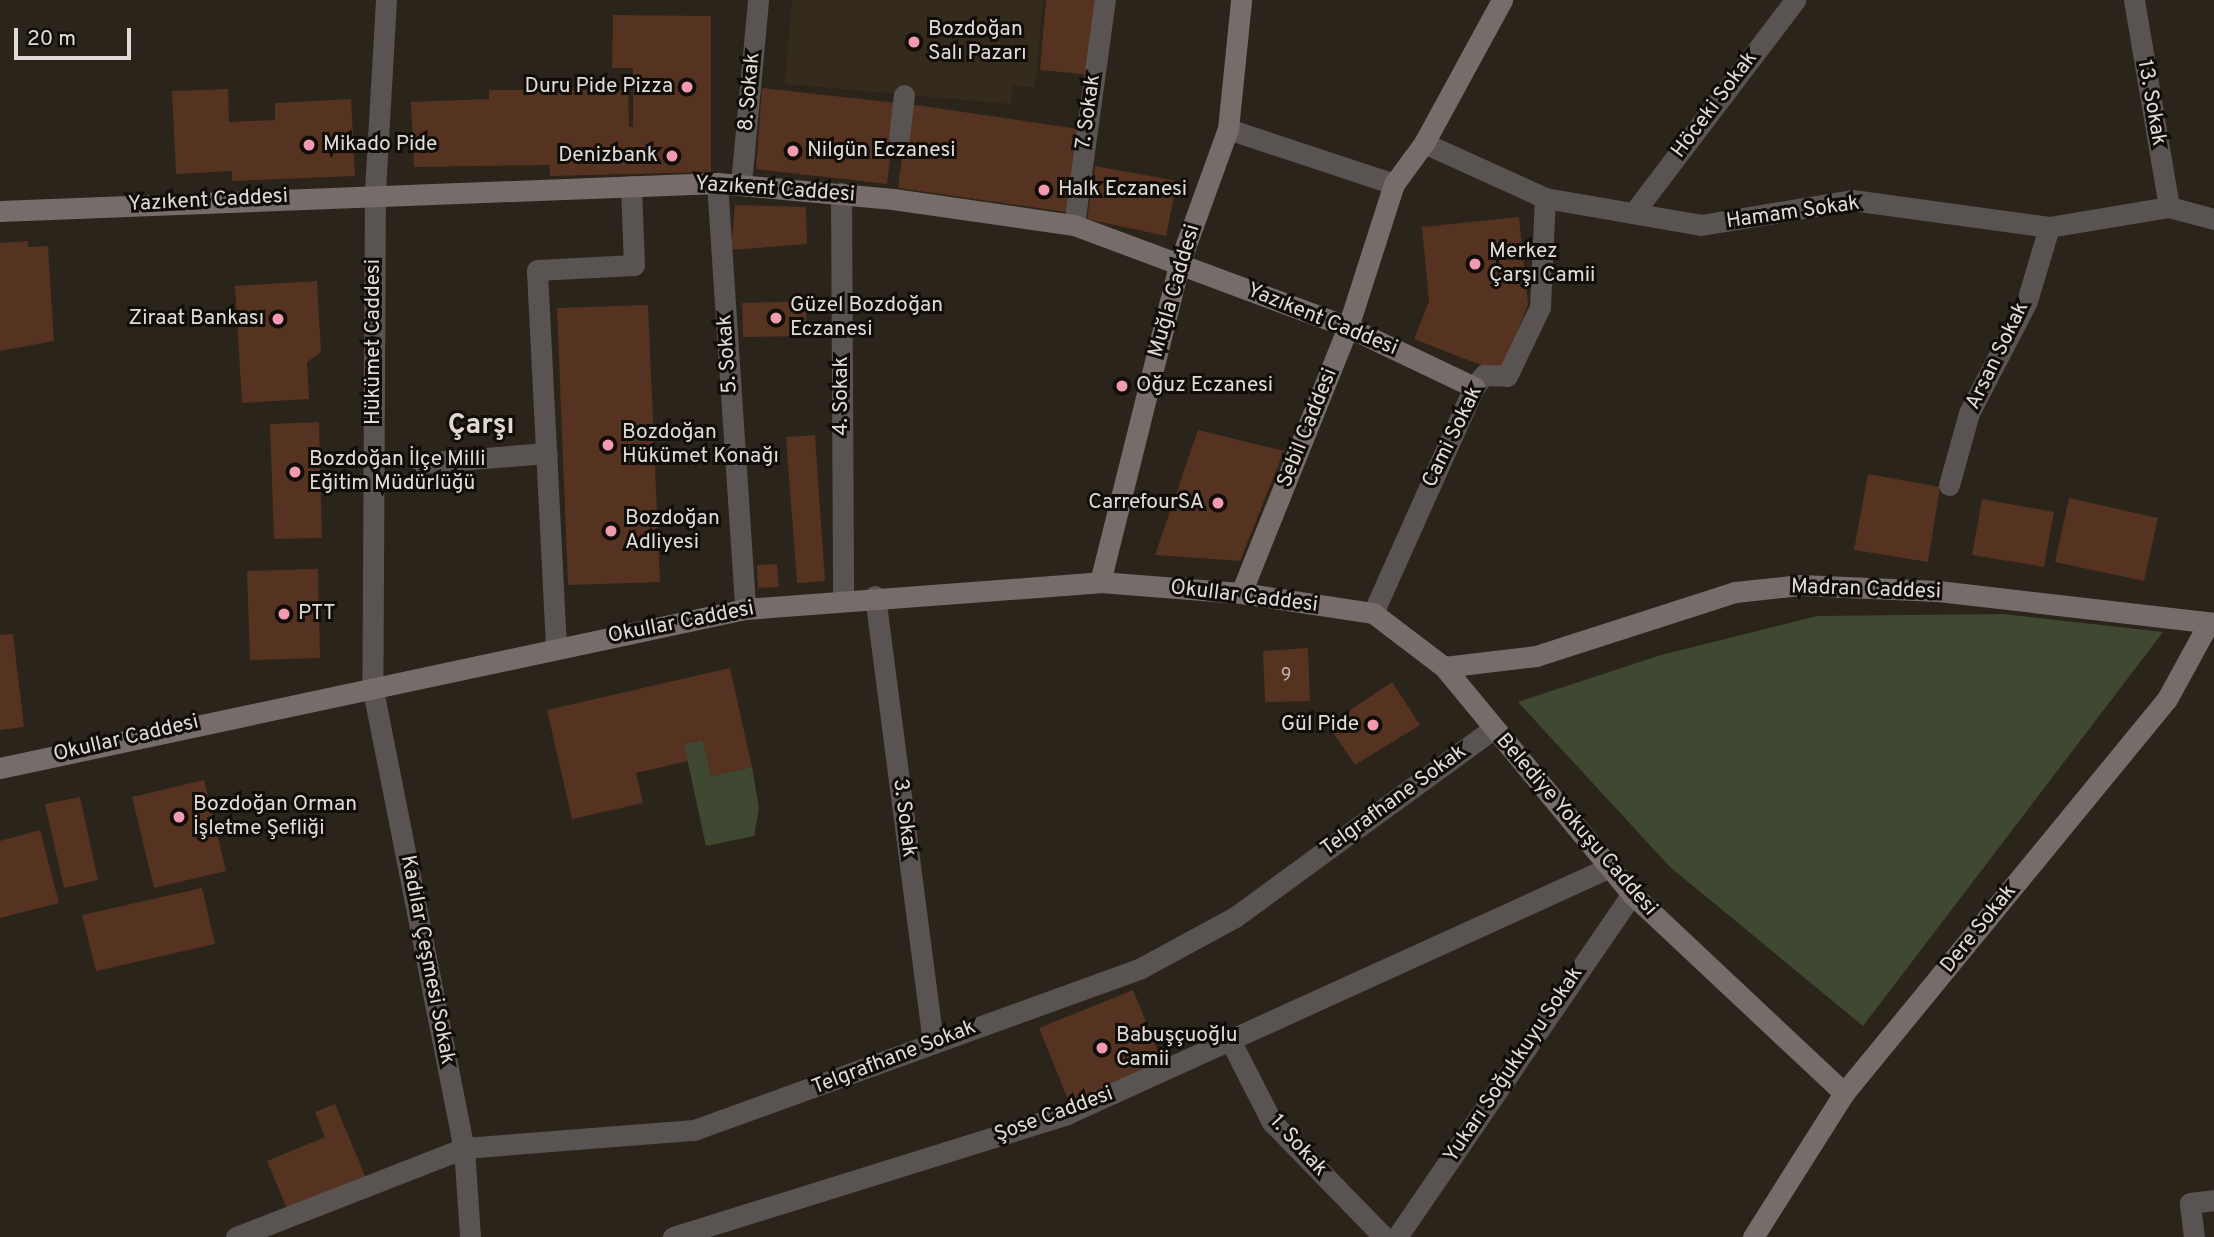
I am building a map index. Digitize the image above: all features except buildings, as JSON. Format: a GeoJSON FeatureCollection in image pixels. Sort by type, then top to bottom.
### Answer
{"type":"FeatureCollection","features":[{"type":"Feature","properties":{"kind":"street","name":"Hükümet Caddesi"},"geometry":{"type":"LineString","coordinates":[[372,685],[374,193],[386,0]]}},
{"type":"Feature","properties":{"kind":"street","name":"8. Sokak"},"geometry":{"type":"LineString","coordinates":[[741,184],[758,0]]}},
{"type":"Feature","properties":{"kind":"street","name":"7. Sokak"},"geometry":{"type":"LineString","coordinates":[[1074,225],[1105,0]]}},
{"type":"Feature","properties":{"kind":"street","name":"Muğla Caddesi"},"geometry":{"type":"LineString","coordinates":[[1100,582],[1179,264],[1228,129],[1241,0]]}},
{"type":"Feature","properties":{"kind":"street","name":"Sebil Caddesi"},"geometry":{"type":"LineString","coordinates":[[1241,593],[1348,327],[1394,184],[1423,143],[1502,0]]}},
{"type":"Feature","properties":{"kind":"street","name":"Höceki Sokak"},"geometry":{"type":"LineString","coordinates":[[1635,211],[1795,0]]}},
{"type":"Feature","properties":{"kind":"street","name":"13. Sokak"},"geometry":{"type":"LineString","coordinates":[[2134,0],[2169,207]]}},
{"type":"Feature","properties":{"kind":"street"},"geometry":{"type":"LineString","coordinates":[[899,138],[904,94]]}},
{"type":"Feature","properties":{"kind":"street"},"geometry":{"type":"LineString","coordinates":[[1228,129],[1394,184]]}},
{"type":"Feature","properties":{"kind":"street","name":"Hamam Sokak"},"geometry":{"type":"LineString","coordinates":[[1423,143],[1545,198],[1635,211],[1701,225],[1852,200],[2049,227],[2169,207],[2214,219]]}},
{"type":"Feature","properties":{"kind":"street","name":"Yazıkent Caddesi"},"geometry":{"type":"LineString","coordinates":[[0,211],[374,193],[717,183],[841,193],[1074,225],[1348,327],[1474,387]]}},
{"type":"Feature","properties":{"kind":"street","name":"5. Sokak"},"geometry":{"type":"LineString","coordinates":[[717,183],[745,609]]}},
{"type":"Feature","properties":{"kind":"street"},"geometry":{"type":"LineString","coordinates":[[556,647],[537,270],[634,265],[631,186]]}},
{"type":"Feature","properties":{"kind":"street","name":"4. Sokak"},"geometry":{"type":"LineString","coordinates":[[841,193],[843,599]]}},
{"type":"Feature","properties":{"kind":"street","name":"Cami Sokak"},"geometry":{"type":"LineString","coordinates":[[1373,613],[1474,387],[1484,375],[1507,376],[1540,307],[1545,198]]}},
{"type":"Feature","properties":{"kind":"street","name":"Arsan Sokak"},"geometry":{"type":"LineString","coordinates":[[1949,485],[1969,413],[2027,301],[2049,227]]}},
{"type":"Feature","properties":{"kind":"street"},"geometry":{"type":"LineString","coordinates":[[422,463],[547,453]]}},
{"type":"Feature","properties":{"kind":"street","name":"Okullar Caddesi"},"geometry":{"type":"LineString","coordinates":[[0,768],[372,685],[745,609],[875,596],[1100,582],[1241,593],[1373,613]]}},
{"type":"Feature","properties":{"kind":"street","name":"Madran Caddesi"},"geometry":{"type":"LineString","coordinates":[[1444,667],[1536,656],[1735,592],[1801,585],[1938,592],[2211,624]]}},
{"type":"Feature","properties":{"kind":"street","name":"3. Sokak"},"geometry":{"type":"LineString","coordinates":[[875,596],[933,1041]]}},
{"type":"Feature","properties":{"kind":"street","name":"Belediye Yokuşu Caddesi"},"geometry":{"type":"LineString","coordinates":[[1373,613],[1444,667],[1632,894],[1844,1093]]}},
{"type":"Feature","properties":{"kind":"street","name":"Dere Sokak"},"geometry":{"type":"LineString","coordinates":[[1754,1237],[1844,1093],[2167,699],[2211,624]]}},
{"type":"Feature","properties":{"kind":"street","name":"Kadılar Çeşmesi Sokak"},"geometry":{"type":"LineString","coordinates":[[372,685],[464,1148],[470,1237]]}},
{"type":"Feature","properties":{"kind":"street","name":"Telgrafhane Sokak"},"geometry":{"type":"LineString","coordinates":[[236,1237],[464,1148],[694,1130],[876,1068],[933,1041],[1141,968],[1236,917],[1493,729]]}},
{"type":"Feature","properties":{"kind":"street","name":"Şose Caddesi"},"geometry":{"type":"LineString","coordinates":[[673,1237],[1067,1114],[1231,1042],[1610,867]]}},
{"type":"Feature","properties":{"kind":"street","name":"Yukarı Soğukkuyu Sokak"},"geometry":{"type":"LineString","coordinates":[[1397,1237],[1632,894]]}},
{"type":"Feature","properties":{"kind":"street","name":"1. Sokak"},"geometry":{"type":"LineString","coordinates":[[1231,1042],[1272,1122],[1384,1237]]}},
{"type":"Feature","properties":{"kind":"street"},"geometry":{"type":"LineString","coordinates":[[2194,1237],[2190,1203],[2214,1200]]}},
{"type":"Feature","properties":{"kind":"shaded area","name":"Bozdoğan Salı Pazarı"},"geometry":{"type":"Polygon","coordinates":[[[792,0],[1043,0],[1035,87],[1013,86],[1011,104],[785,84],[792,0]]]}},
{"type":"Feature","properties":{"kind":"green space"},"geometry":{"type":"Polygon","coordinates":[[[2003,614],[2163,632],[1863,1026],[1670,867],[1518,702],[1661,655],[1817,616],[2003,614]]]}},
{"type":"Feature","properties":{"kind":"green space"},"geometry":{"type":"Polygon","coordinates":[[[703,740],[711,776],[752,767],[759,808],[754,836],[706,846],[684,744],[703,740]]]}},
{"type":"Feature","properties":{"kind":"place","name":"Bozdoğan Salı Pazarı"},"geometry":{"type":"Point","coordinates":[914,42]}},
{"type":"Feature","properties":{"kind":"place","name":"Duru Pide Pizza"},"geometry":{"type":"Point","coordinates":[687,87]}},
{"type":"Feature","properties":{"kind":"place","name":"Mikado Pide"},"geometry":{"type":"Point","coordinates":[309,145]}},
{"type":"Feature","properties":{"kind":"place","name":"Nilgün Eczanesi"},"geometry":{"type":"Point","coordinates":[793,151]}},
{"type":"Feature","properties":{"kind":"place","name":"Denizbank"},"geometry":{"type":"Point","coordinates":[672,156]}},
{"type":"Feature","properties":{"kind":"place","name":"Halk Eczanesi"},"geometry":{"type":"Point","coordinates":[1044,190]}},
{"type":"Feature","properties":{"kind":"place","name":"Merkez Çarşı Camii"},"geometry":{"type":"Point","coordinates":[1475,264]}},
{"type":"Feature","properties":{"kind":"place","name":"Güzel Bozdoğan Eczanesi"},"geometry":{"type":"Point","coordinates":[776,318]}},
{"type":"Feature","properties":{"kind":"place","name":"Ziraat Bankası"},"geometry":{"type":"Point","coordinates":[278,319]}},
{"type":"Feature","properties":{"kind":"place","name":"Oğuz Eczanesi"},"geometry":{"type":"Point","coordinates":[1122,386]}},
{"type":"Feature","properties":{"kind":"place","name":"Bozdoğan Hükümet Konağı"},"geometry":{"type":"Point","coordinates":[608,445]}},
{"type":"Feature","properties":{"kind":"place","name":"Bozdoğan İlçe Milli Eğitim Müdürlüğü"},"geometry":{"type":"Point","coordinates":[295,472]}},
{"type":"Feature","properties":{"kind":"place","name":"CarrefourSA"},"geometry":{"type":"Point","coordinates":[1218,503]}},
{"type":"Feature","properties":{"kind":"place","name":"Bozdoğan Adliyesi"},"geometry":{"type":"Point","coordinates":[611,531]}},
{"type":"Feature","properties":{"kind":"place","name":"PTT"},"geometry":{"type":"Point","coordinates":[284,614]}},
{"type":"Feature","properties":{"kind":"place","name":"Gül Pide"},"geometry":{"type":"Point","coordinates":[1373,725]}},
{"type":"Feature","properties":{"kind":"place","name":"Bozdoğan Orman İşletme Şefliği"},"geometry":{"type":"Point","coordinates":[179,817]}},
{"type":"Feature","properties":{"kind":"place","name":"Babuşçuoğlu Camii"},"geometry":{"type":"Point","coordinates":[1102,1048]}},
{"type":"Feature","properties":{"kind":"district","name":"Çarşı"},"geometry":{"type":"Point","coordinates":[481,426]}}]}
